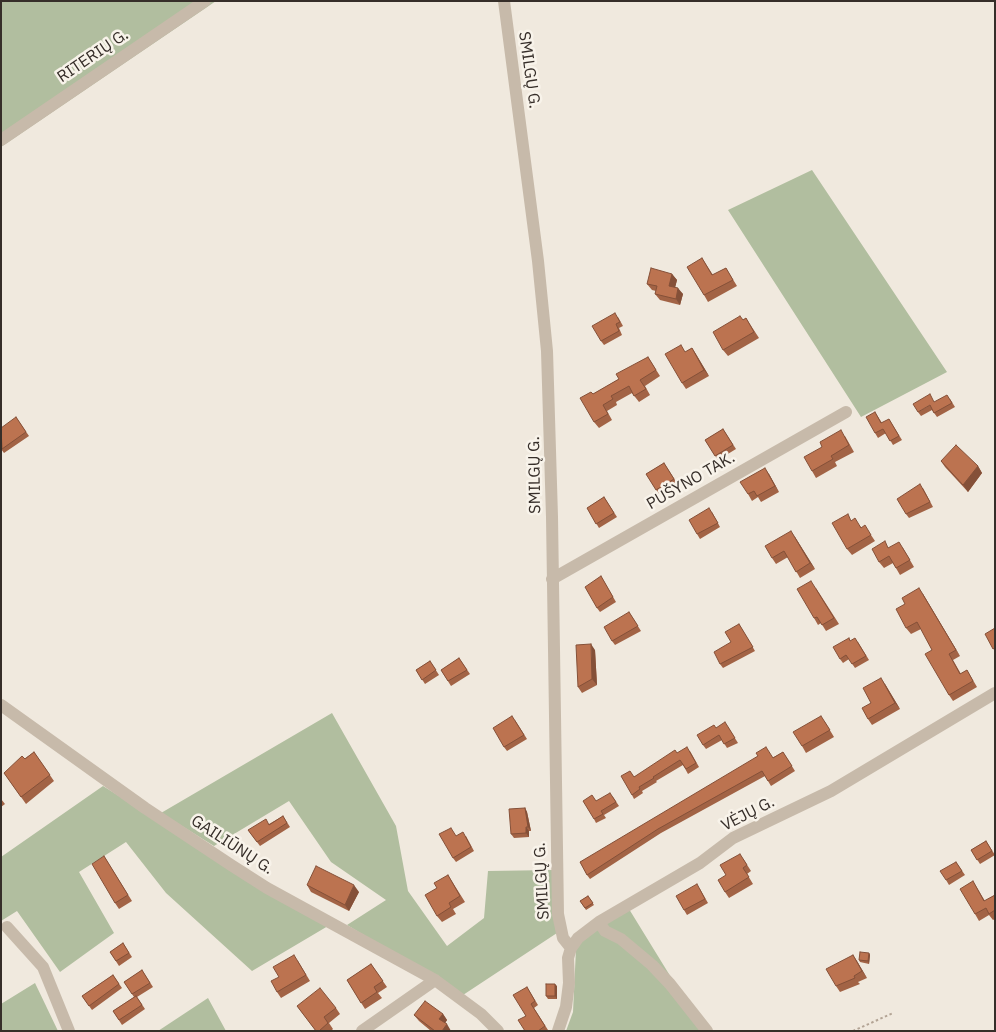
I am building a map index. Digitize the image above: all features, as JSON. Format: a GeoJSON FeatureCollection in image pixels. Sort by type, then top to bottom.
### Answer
{"type":"FeatureCollection","features":[{"type":"Feature","properties":{"kind":"street","name":"RITERIŲ G."},"geometry":{"type":"LineString","coordinates":[[1,140],[205,1]]}},
{"type":"Feature","properties":{"kind":"street","name":"SMILGŲ G."},"geometry":{"type":"LineString","coordinates":[[504,1],[538,261],[547,351],[558,914],[563,938],[571,948]]}},
{"type":"Feature","properties":{"kind":"street","name":"PUŠYNO TAK."},"geometry":{"type":"LineString","coordinates":[[552,579],[846,412]]}},
{"type":"Feature","properties":{"kind":"street","name":"VĖJŲ G."},"geometry":{"type":"LineString","coordinates":[[571,948],[578,938],[599,922],[700,864],[733,838],[831,791],[995,693]]}},
{"type":"Feature","properties":{"kind":"street","name":"GAILIŪNŲ G."},"geometry":{"type":"LineString","coordinates":[[1,705],[145,808],[267,888],[435,980],[498,1031]]}},
{"type":"Feature","properties":{"kind":"street"},"geometry":{"type":"LineString","coordinates":[[599,922],[605,931],[621,939],[652,965],[670,984],[707,1031]]}},
{"type":"Feature","properties":{"kind":"street"},"geometry":{"type":"LineString","coordinates":[[7,927],[43,967],[69,1031]]}},
{"type":"Feature","properties":{"kind":"street"},"geometry":{"type":"LineString","coordinates":[[558,1031],[566,1007],[571,948]]}},
{"type":"Feature","properties":{"kind":"street"},"geometry":{"type":"LineString","coordinates":[[362,1031],[435,980]]}},
{"type":"Feature","properties":{"kind":"path"},"geometry":{"type":"LineString","coordinates":[[852,1031],[893,1013]]}},
{"type":"Feature","properties":{"kind":"green space"},"geometry":{"type":"Polygon","coordinates":[[[1,1],[216,1],[1,147],[1,1]]]}},
{"type":"Feature","properties":{"kind":"green space"},"geometry":{"type":"Polygon","coordinates":[[[812,170],[947,372],[861,417],[728,210],[812,170]]]}},
{"type":"Feature","properties":{"kind":"green space"},"geometry":{"type":"Polygon","coordinates":[[[332,713],[396,826],[408,891],[447,946],[484,918],[488,871],[553,870],[557,933],[463,995],[347,925],[386,900],[331,862],[289,801],[214,846],[161,813],[332,713]]]}},
{"type":"Feature","properties":{"kind":"green space"},"geometry":{"type":"Polygon","coordinates":[[[103,786],[328,926],[252,971],[166,893],[126,842],[79,872],[114,933],[60,972],[17,911],[1,921],[1,857],[103,786]]]}},
{"type":"Feature","properties":{"kind":"green space"},"geometry":{"type":"Polygon","coordinates":[[[629,909],[704,1031],[566,1031],[573,1012],[576,949],[586,935],[629,909]]]}},
{"type":"Feature","properties":{"kind":"green space"},"geometry":{"type":"Polygon","coordinates":[[[35,983],[58,1031],[1,1031],[1,1004],[35,983]]]}},
{"type":"Feature","properties":{"kind":"green space"},"geometry":{"type":"Polygon","coordinates":[[[208,998],[226,1031],[158,1031],[208,998]]]}},
{"type":"Feature","properties":{"kind":"building"},"geometry":{"type":"Polygon","coordinates":[[[702,258],[712,275],[726,268],[733,280],[704,295],[687,267],[702,258]]]}},
{"type":"Feature","properties":{"kind":"building"},"geometry":{"type":"Polygon","coordinates":[[[651,268],[672,274],[669,286],[678,288],[676,299],[655,294],[657,286],[647,284],[651,268]]]}},
{"type":"Feature","properties":{"kind":"building"},"geometry":{"type":"Polygon","coordinates":[[[615,313],[620,322],[616,324],[619,331],[601,341],[592,326],[615,313]]]}},
{"type":"Feature","properties":{"kind":"building"},"geometry":{"type":"Polygon","coordinates":[[[740,316],[743,320],[746,318],[754,332],[723,350],[713,332],[740,316]]]}},
{"type":"Feature","properties":{"kind":"building"},"geometry":{"type":"Polygon","coordinates":[[[681,345],[685,352],[692,348],[704,370],[682,383],[665,354],[681,345]]]}},
{"type":"Feature","properties":{"kind":"building"},"geometry":{"type":"Polygon","coordinates":[[[648,357],[656,370],[640,380],[646,389],[634,396],[629,386],[611,396],[613,399],[603,405],[608,414],[594,422],[580,398],[591,392],[593,394],[619,379],[616,374],[648,357]]]}},
{"type":"Feature","properties":{"kind":"building"},"geometry":{"type":"Polygon","coordinates":[[[930,394],[934,402],[947,395],[952,403],[934,413],[930,405],[918,412],[913,404],[930,394]]]}},
{"type":"Feature","properties":{"kind":"building"},"geometry":{"type":"Polygon","coordinates":[[[875,412],[881,423],[889,419],[899,436],[890,441],[883,429],[875,433],[866,417],[875,412]]]}},
{"type":"Feature","properties":{"kind":"building"},"geometry":{"type":"Polygon","coordinates":[[[16,417],[26,432],[2,449],[1,428],[16,417]]]}},
{"type":"Feature","properties":{"kind":"building"},"geometry":{"type":"Polygon","coordinates":[[[723,429],[733,445],[715,456],[705,440],[723,429]]]}},
{"type":"Feature","properties":{"kind":"building"},"geometry":{"type":"Polygon","coordinates":[[[841,430],[849,445],[831,456],[833,459],[812,471],[804,457],[822,447],[820,442],[841,430]]]}},
{"type":"Feature","properties":{"kind":"building"},"geometry":{"type":"Polygon","coordinates":[[[956,445],[978,466],[963,485],[941,461],[956,445]]]}},
{"type":"Feature","properties":{"kind":"building"},"geometry":{"type":"Polygon","coordinates":[[[664,463],[674,479],[656,490],[646,474],[664,463]]]}},
{"type":"Feature","properties":{"kind":"building"},"geometry":{"type":"Polygon","coordinates":[[[765,468],[775,486],[757,496],[754,491],[748,494],[740,482],[765,468]]]}},
{"type":"Feature","properties":{"kind":"building"},"geometry":{"type":"Polygon","coordinates":[[[920,484],[930,502],[906,514],[897,499],[920,484]]]}},
{"type":"Feature","properties":{"kind":"building"},"geometry":{"type":"Polygon","coordinates":[[[604,497],[614,513],[596,524],[587,508],[604,497]]]}},
{"type":"Feature","properties":{"kind":"building"},"geometry":{"type":"Polygon","coordinates":[[[709,508],[718,523],[697,534],[689,520],[709,508]]]}},
{"type":"Feature","properties":{"kind":"building"},"geometry":{"type":"Polygon","coordinates":[[[848,514],[851,521],[855,518],[861,528],[865,525],[871,535],[847,549],[832,523],[848,514]]]}},
{"type":"Feature","properties":{"kind":"building"},"geometry":{"type":"Polygon","coordinates":[[[791,531],[810,563],[796,572],[784,551],[772,558],[765,546],[791,531]]]}},
{"type":"Feature","properties":{"kind":"building"},"geometry":{"type":"Polygon","coordinates":[[[885,541],[888,548],[899,542],[910,560],[896,568],[889,556],[879,562],[872,549],[885,541]]]}},
{"type":"Feature","properties":{"kind":"building"},"geometry":{"type":"Polygon","coordinates":[[[601,576],[613,597],[597,608],[585,587],[601,576]]]}},
{"type":"Feature","properties":{"kind":"building"},"geometry":{"type":"Polygon","coordinates":[[[811,581],[834,618],[822,625],[817,617],[814,618],[797,589],[811,581]]]}},
{"type":"Feature","properties":{"kind":"building"},"geometry":{"type":"Polygon","coordinates":[[[919,588],[956,650],[949,654],[960,674],[967,670],[973,681],[949,695],[925,654],[932,650],[917,622],[906,628],[896,609],[905,604],[902,598],[919,588]]]}},
{"type":"Feature","properties":{"kind":"building"},"geometry":{"type":"Polygon","coordinates":[[[629,612],[638,626],[612,641],[604,627],[629,612]]]}},
{"type":"Feature","properties":{"kind":"building"},"geometry":{"type":"Polygon","coordinates":[[[739,624],[753,647],[720,664],[714,652],[731,642],[725,632],[739,624]]]}},
{"type":"Feature","properties":{"kind":"building"},"geometry":{"type":"Polygon","coordinates":[[[995,628],[995,648],[993,649],[985,634],[995,628]]]}},
{"type":"Feature","properties":{"kind":"building"},"geometry":{"type":"Polygon","coordinates":[[[849,638],[850,641],[855,638],[866,656],[852,664],[846,655],[840,659],[833,647],[849,638]]]}},
{"type":"Feature","properties":{"kind":"building"},"geometry":{"type":"Polygon","coordinates":[[[591,644],[592,679],[578,687],[576,645],[591,644]]]}},
{"type":"Feature","properties":{"kind":"building"},"geometry":{"type":"Polygon","coordinates":[[[459,658],[467,670],[448,681],[441,670],[459,658]]]}},
{"type":"Feature","properties":{"kind":"building"},"geometry":{"type":"Polygon","coordinates":[[[430,661],[436,670],[422,680],[416,670],[430,661]]]}},
{"type":"Feature","properties":{"kind":"building"},"geometry":{"type":"Polygon","coordinates":[[[881,678],[895,703],[868,719],[862,708],[871,703],[863,688],[881,678]]]}},
{"type":"Feature","properties":{"kind":"building"},"geometry":{"type":"Polygon","coordinates":[[[512,716],[524,735],[504,747],[493,728],[512,716]]]}},
{"type":"Feature","properties":{"kind":"building"},"geometry":{"type":"Polygon","coordinates":[[[821,716],[830,730],[802,746],[793,732],[821,716]]]}},
{"type":"Feature","properties":{"kind":"building"},"geometry":{"type":"Polygon","coordinates":[[[725,722],[735,738],[724,744],[719,735],[703,745],[697,735],[714,725],[716,728],[725,722]]]}},
{"type":"Feature","properties":{"kind":"building"},"geometry":{"type":"Polygon","coordinates":[[[687,747],[696,763],[686,769],[680,760],[639,787],[640,789],[632,795],[621,776],[630,771],[634,777],[675,750],[677,753],[687,747]]]}},
{"type":"Feature","properties":{"kind":"building"},"geometry":{"type":"Polygon","coordinates":[[[766,747],[773,758],[783,752],[792,766],[768,781],[762,771],[658,829],[587,875],[580,862],[758,756],[756,753],[766,747]]]}},
{"type":"Feature","properties":{"kind":"building"},"geometry":{"type":"Polygon","coordinates":[[[34,752],[50,775],[21,797],[4,773],[22,756],[25,759],[34,752]]]}},
{"type":"Feature","properties":{"kind":"building"},"geometry":{"type":"Polygon","coordinates":[[[610,793],[616,802],[601,811],[603,814],[594,819],[583,801],[592,795],[596,801],[610,793]]]}},
{"type":"Feature","properties":{"kind":"building"},"geometry":{"type":"Polygon","coordinates":[[[525,808],[528,827],[526,827],[526,833],[511,834],[509,809],[525,808]]]}},
{"type":"Feature","properties":{"kind":"building"},"geometry":{"type":"Polygon","coordinates":[[[283,816],[287,823],[257,842],[248,830],[266,819],[269,825],[283,816]]]}},
{"type":"Feature","properties":{"kind":"building"},"geometry":{"type":"Polygon","coordinates":[[[451,828],[456,836],[463,832],[471,847],[453,858],[439,834],[451,828]]]}},
{"type":"Feature","properties":{"kind":"building"},"geometry":{"type":"Polygon","coordinates":[[[986,841],[992,851],[977,860],[971,850],[986,841]]]}},
{"type":"Feature","properties":{"kind":"building"},"geometry":{"type":"Polygon","coordinates":[[[740,854],[747,865],[743,868],[749,877],[725,892],[718,880],[726,875],[720,865],[740,854]]]}},
{"type":"Feature","properties":{"kind":"building"},"geometry":{"type":"Polygon","coordinates":[[[104,856],[128,895],[115,903],[92,864],[104,856]]]}},
{"type":"Feature","properties":{"kind":"building"},"geometry":{"type":"Polygon","coordinates":[[[956,862],[962,871],[946,880],[940,871],[956,862]]]}},
{"type":"Feature","properties":{"kind":"building"},"geometry":{"type":"Polygon","coordinates":[[[316,866],[354,885],[345,905],[307,885],[316,866]]]}},
{"type":"Feature","properties":{"kind":"building"},"geometry":{"type":"Polygon","coordinates":[[[448,875],[460,896],[449,903],[451,907],[437,916],[425,895],[437,888],[434,883],[448,875]]]}},
{"type":"Feature","properties":{"kind":"building"},"geometry":{"type":"Polygon","coordinates":[[[973,881],[984,901],[995,895],[995,910],[989,914],[986,908],[975,914],[960,889],[973,881]]]}},
{"type":"Feature","properties":{"kind":"building"},"geometry":{"type":"Polygon","coordinates":[[[697,884],[705,899],[684,910],[676,896],[697,884]]]}},
{"type":"Feature","properties":{"kind":"building"},"geometry":{"type":"Polygon","coordinates":[[[588,896],[593,903],[585,908],[580,901],[588,896]]]}},
{"type":"Feature","properties":{"kind":"building"},"geometry":{"type":"Polygon","coordinates":[[[123,943],[129,953],[116,961],[110,952],[123,943]]]}},
{"type":"Feature","properties":{"kind":"building"},"geometry":{"type":"Polygon","coordinates":[[[860,952],[869,953],[868,961],[859,960],[860,952]]]}},
{"type":"Feature","properties":{"kind":"building"},"geometry":{"type":"Polygon","coordinates":[[[294,955],[306,975],[277,992],[271,981],[279,977],[273,967],[294,955]]]}},
{"type":"Feature","properties":{"kind":"building"},"geometry":{"type":"Polygon","coordinates":[[[853,955],[862,971],[854,976],[855,978],[836,986],[826,969],[853,955]]]}},
{"type":"Feature","properties":{"kind":"building"},"geometry":{"type":"Polygon","coordinates":[[[371,964],[383,981],[374,987],[377,992],[361,1003],[347,980],[371,964]]]}},
{"type":"Feature","properties":{"kind":"building"},"geometry":{"type":"Polygon","coordinates":[[[142,970],[150,983],[132,994],[124,982],[142,970]]]}},
{"type":"Feature","properties":{"kind":"building"},"geometry":{"type":"Polygon","coordinates":[[[113,975],[119,984],[89,1006],[82,996],[113,975]]]}},
{"type":"Feature","properties":{"kind":"building"},"geometry":{"type":"Polygon","coordinates":[[[546,984],[555,984],[555,996],[546,996],[546,984]]]}},
{"type":"Feature","properties":{"kind":"building"},"geometry":{"type":"Polygon","coordinates":[[[527,987],[535,1001],[531,1004],[545,1026],[538,1031],[525,1031],[518,1020],[526,1016],[513,995],[527,987]]]}},
{"type":"Feature","properties":{"kind":"building"},"geometry":{"type":"Polygon","coordinates":[[[320,988],[336,1008],[324,1017],[328,1023],[319,1031],[316,1031],[297,1006],[320,988]]]}},
{"type":"Feature","properties":{"kind":"building"},"geometry":{"type":"Polygon","coordinates":[[[136,996],[142,1005],[119,1020],[113,1011],[136,996]]]}},
{"type":"Feature","properties":{"kind":"building"},"geometry":{"type":"Polygon","coordinates":[[[425,1001],[443,1014],[439,1019],[447,1024],[442,1031],[435,1031],[414,1015],[425,1001]]]}}]}
